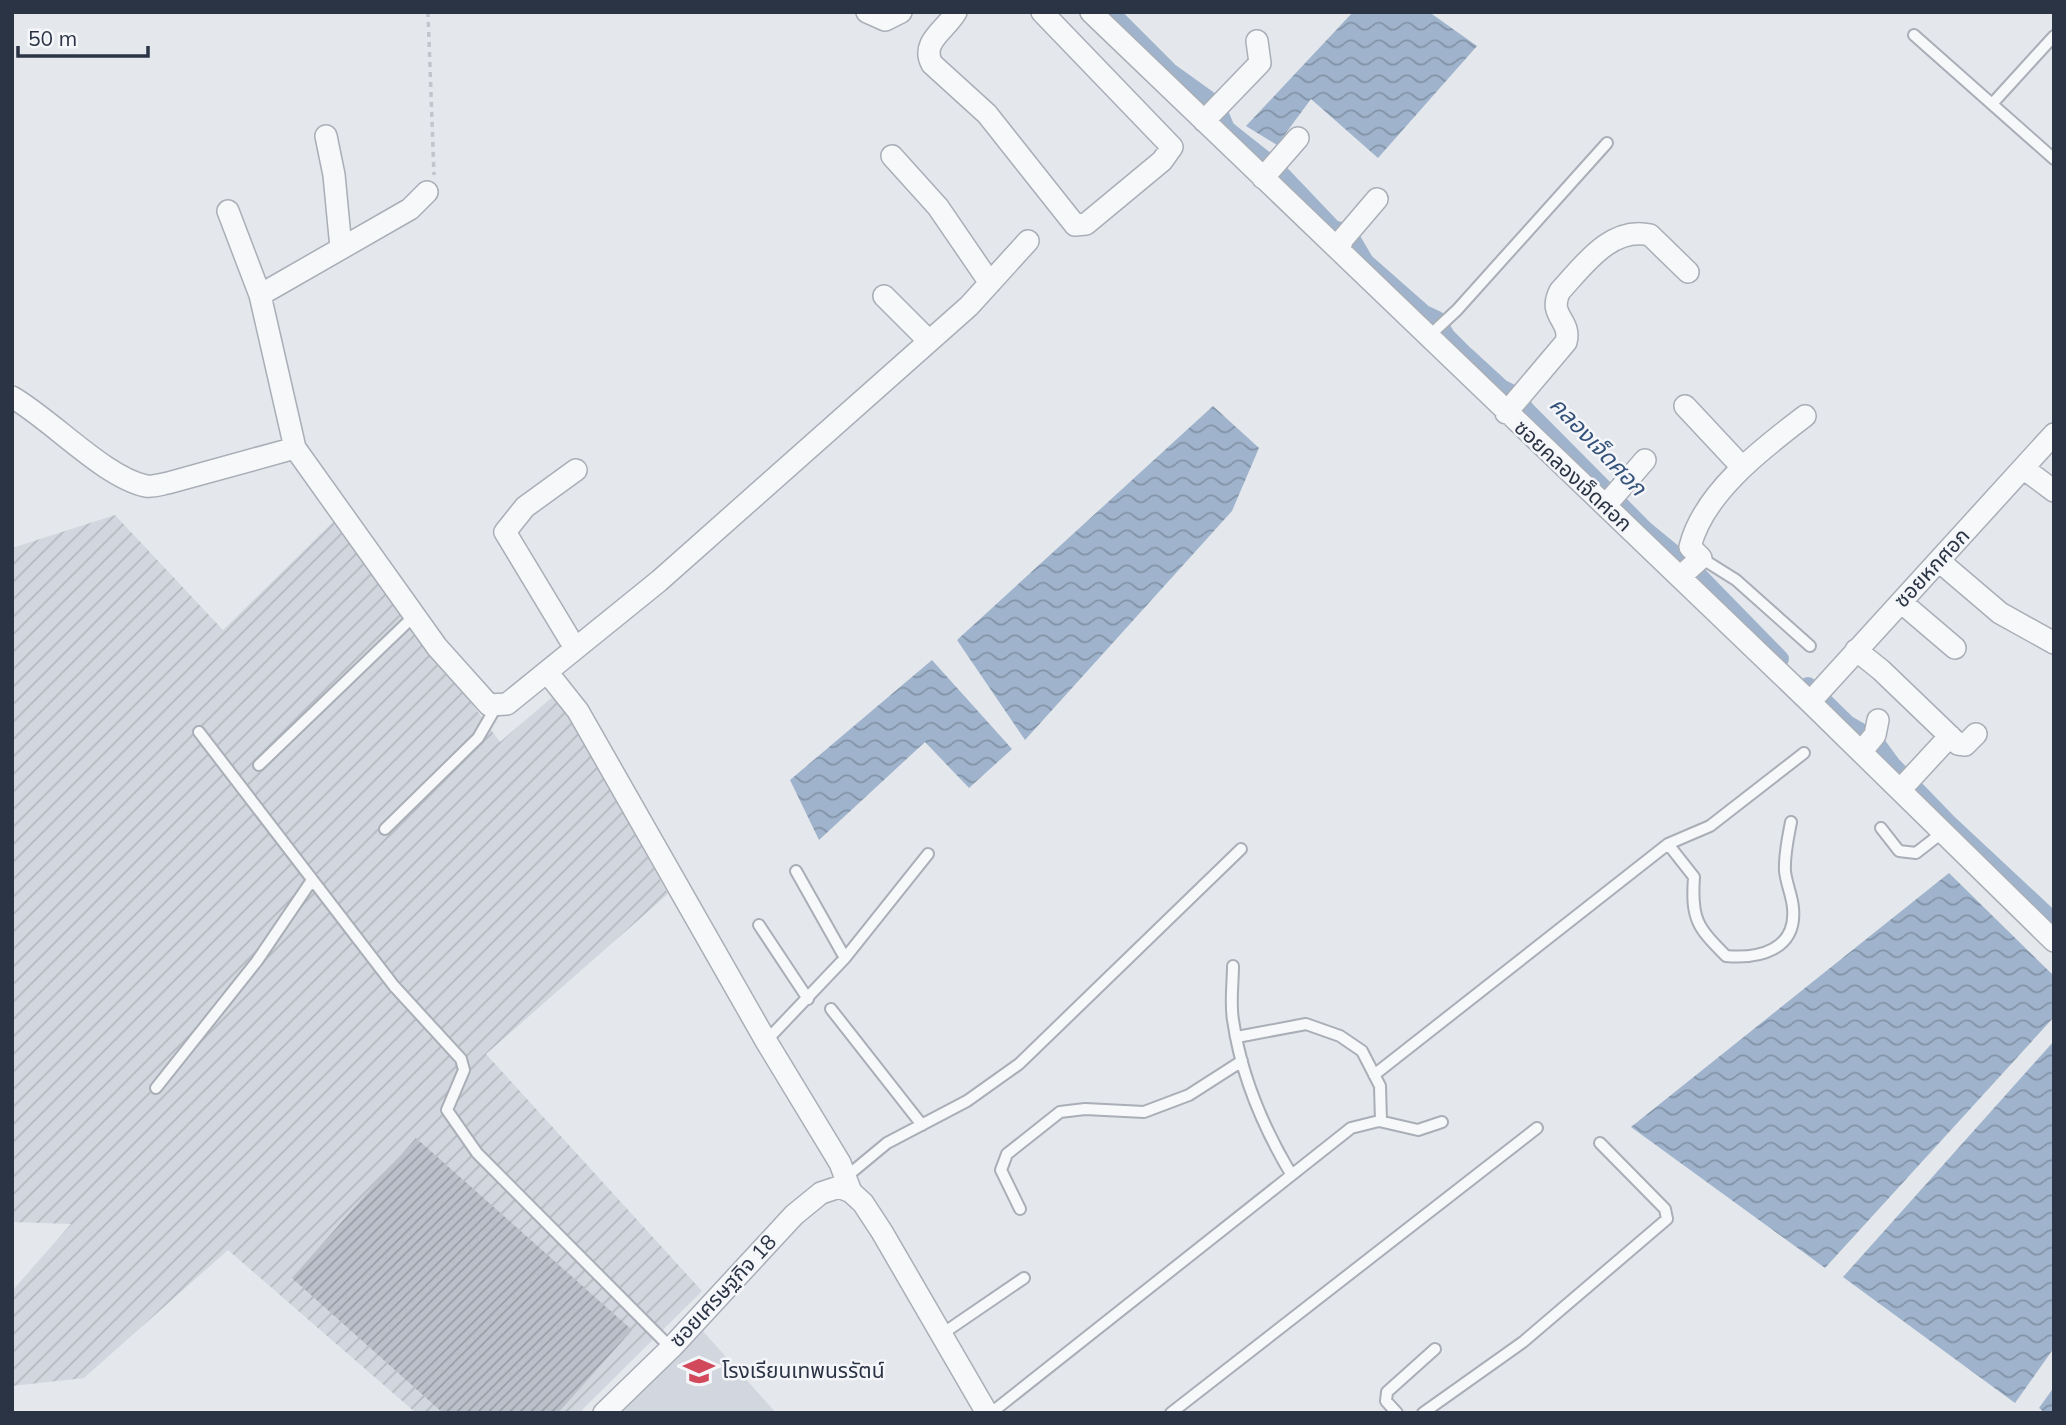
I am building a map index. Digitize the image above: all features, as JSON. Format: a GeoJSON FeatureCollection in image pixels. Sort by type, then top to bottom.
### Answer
{"type":"FeatureCollection","features":[{"type":"Feature","properties":{"kind":"street"},"geometry":{"type":"LineString","coordinates":[[867,12],[885,20],[901,12]]}},
{"type":"Feature","properties":{"kind":"street"},"geometry":{"type":"LineString","coordinates":[[956,12],[928,47],[928,56],[987,114],[1075,225],[1081,225],[1134,186],[1163,161],[1172,147],[1042,12]]}},
{"type":"Feature","properties":{"kind":"street","name":"ซอยคลองเจ็ดศอก"},"geometry":{"type":"LineString","coordinates":[[1091,12],[1209,118],[1272,169],[1341,245],[1606,505],[1691,568],[1810,702],[1870,738],[1907,781],[1943,832],[2054,941]]}},
{"type":"Feature","properties":{"kind":"street"},"geometry":{"type":"LineString","coordinates":[[1209,118],[1260,63],[1257,41]]}},
{"type":"Feature","properties":{"kind":"street"},"geometry":{"type":"LineString","coordinates":[[326,136],[334,175],[341,248]]}},
{"type":"Feature","properties":{"kind":"street"},"geometry":{"type":"LineString","coordinates":[[1272,169],[1298,138]]}},
{"type":"Feature","properties":{"kind":"street"},"geometry":{"type":"LineString","coordinates":[[892,156],[938,207],[990,283]]}},
{"type":"Feature","properties":{"kind":"street"},"geometry":{"type":"LineString","coordinates":[[260,295],[410,208],[427,192]]}},
{"type":"Feature","properties":{"kind":"street"},"geometry":{"type":"LineString","coordinates":[[1341,245],[1360,217],[1377,199]]}},
{"type":"Feature","properties":{"kind":"street"},"geometry":{"type":"LineString","coordinates":[[228,211],[260,295],[295,448],[437,647],[489,705],[496,707],[507,704],[659,581],[929,341],[990,283],[1028,241]]}},
{"type":"Feature","properties":{"kind":"street"},"geometry":{"type":"LineString","coordinates":[[1510,408],[1566,342],[1566,327],[1555,309],[1555,300],[1560,290],[1612,240],[1624,233],[1650,235],[1688,272]]}},
{"type":"Feature","properties":{"kind":"street"},"geometry":{"type":"LineString","coordinates":[[884,296],[929,341]]}},
{"type":"Feature","properties":{"kind":"street"},"geometry":{"type":"LineString","coordinates":[[12,397],[36,411],[117,472],[147,486],[168,483],[295,448]]}},
{"type":"Feature","properties":{"kind":"street"},"geometry":{"type":"LineString","coordinates":[[1685,406],[1742,467]]}},
{"type":"Feature","properties":{"kind":"street"},"geometry":{"type":"LineString","coordinates":[[1691,568],[1690,547],[1693,534],[1742,467],[1805,416]]}},
{"type":"Feature","properties":{"kind":"street","name":"ซอยหกศอก"},"geometry":{"type":"LineString","coordinates":[[1810,702],[1868,659],[1950,571],[2023,468],[2054,434]]}},
{"type":"Feature","properties":{"kind":"street"},"geometry":{"type":"LineString","coordinates":[[1606,505],[1645,460]]}},
{"type":"Feature","properties":{"kind":"street"},"geometry":{"type":"LineString","coordinates":[[2023,468],[2054,491]]}},
{"type":"Feature","properties":{"kind":"street"},"geometry":{"type":"LineString","coordinates":[[575,648],[505,532],[525,507],[576,470]]}},
{"type":"Feature","properties":{"kind":"street"},"geometry":{"type":"LineString","coordinates":[[1950,571],[2000,613],[2054,643]]}},
{"type":"Feature","properties":{"kind":"street"},"geometry":{"type":"LineString","coordinates":[[1912,612],[1955,648]]}},
{"type":"Feature","properties":{"kind":"street"},"geometry":{"type":"LineString","coordinates":[[1868,659],[1958,744],[1965,744],[1976,734]]}},
{"type":"Feature","properties":{"kind":"street"},"geometry":{"type":"LineString","coordinates":[[547,671],[578,711],[848,1184],[882,1232],[989,1413]]}},
{"type":"Feature","properties":{"kind":"street"},"geometry":{"type":"LineString","coordinates":[[1907,781],[1950,736]]}},
{"type":"Feature","properties":{"kind":"street","name":"ซอยเศรษฐกิจ 18"},"geometry":{"type":"LineString","coordinates":[[604,1413],[671,1348],[794,1215],[821,1193],[848,1184]]}},
{"type":"Feature","properties":{"kind":"lane"},"geometry":{"type":"LineString","coordinates":[[1914,35],[2054,159]]}},
{"type":"Feature","properties":{"kind":"lane"},"geometry":{"type":"LineString","coordinates":[[1992,104],[2054,36]]}},
{"type":"Feature","properties":{"kind":"lane"},"geometry":{"type":"LineString","coordinates":[[1432,332],[1457,310],[1607,143]]}},
{"type":"Feature","properties":{"kind":"lane"},"geometry":{"type":"LineString","coordinates":[[1691,568],[1736,580],[1810,646]]}},
{"type":"Feature","properties":{"kind":"lane"},"geometry":{"type":"LineString","coordinates":[[258,765],[415,615]]}},
{"type":"Feature","properties":{"kind":"lane"},"geometry":{"type":"LineString","coordinates":[[385,829],[478,738],[496,707]]}},
{"type":"Feature","properties":{"kind":"lane"},"geometry":{"type":"LineString","coordinates":[[199,732],[394,986],[461,1059],[464,1070],[447,1110],[477,1153],[671,1348]]}},
{"type":"Feature","properties":{"kind":"lane"},"geometry":{"type":"LineString","coordinates":[[1374,1075],[1668,844],[1710,825],[1804,753]]}},
{"type":"Feature","properties":{"kind":"lane"},"geometry":{"type":"LineString","coordinates":[[1668,844],[1694,877],[1692,909],[1699,929],[1726,956],[1752,958],[1779,946],[1790,931],[1794,909],[1785,871],[1791,822]]}},
{"type":"Feature","properties":{"kind":"lane"},"geometry":{"type":"LineString","coordinates":[[1881,828],[1899,851],[1916,853],[1943,832]]}},
{"type":"Feature","properties":{"kind":"lane"},"geometry":{"type":"LineString","coordinates":[[848,1184],[887,1143],[967,1101],[1019,1064],[1241,849]]}},
{"type":"Feature","properties":{"kind":"lane"},"geometry":{"type":"LineString","coordinates":[[765,1041],[845,958],[928,853]]}},
{"type":"Feature","properties":{"kind":"lane"},"geometry":{"type":"LineString","coordinates":[[796,871],[845,958]]}},
{"type":"Feature","properties":{"kind":"lane"},"geometry":{"type":"LineString","coordinates":[[156,1088],[315,884]]}},
{"type":"Feature","properties":{"kind":"lane"},"geometry":{"type":"LineString","coordinates":[[759,925],[808,999]]}},
{"type":"Feature","properties":{"kind":"lane"},"geometry":{"type":"LineString","coordinates":[[1233,966],[1233,1017],[1242,1061],[1267,1134],[1291,1174]]}},
{"type":"Feature","properties":{"kind":"lane"},"geometry":{"type":"LineString","coordinates":[[831,1009],[922,1125]]}},
{"type":"Feature","properties":{"kind":"lane"},"geometry":{"type":"LineString","coordinates":[[1237,1037],[1306,1024],[1340,1036],[1362,1051],[1380,1086],[1381,1121]]}},
{"type":"Feature","properties":{"kind":"lane"},"geometry":{"type":"LineString","coordinates":[[1020,1209],[1001,1170],[1007,1154],[1060,1112],[1085,1109],[1144,1112],[1189,1095],[1242,1061]]}},
{"type":"Feature","properties":{"kind":"lane"},"geometry":{"type":"LineString","coordinates":[[989,1413],[1351,1128],[1381,1121],[1418,1130],[1442,1122]]}},
{"type":"Feature","properties":{"kind":"lane"},"geometry":{"type":"LineString","coordinates":[[1171,1413],[1537,1128]]}},
{"type":"Feature","properties":{"kind":"lane"},"geometry":{"type":"LineString","coordinates":[[1423,1413],[1523,1342],[1667,1219],[1665,1209],[1600,1143]]}},
{"type":"Feature","properties":{"kind":"lane"},"geometry":{"type":"LineString","coordinates":[[942,1334],[1024,1278]]}},
{"type":"Feature","properties":{"kind":"lane"},"geometry":{"type":"LineString","coordinates":[[1397,1413],[1386,1401],[1387,1392],[1435,1349]]}},
{"type":"Feature","properties":{"kind":"path"},"geometry":{"type":"LineString","coordinates":[[427,192],[434,176],[428,12]]}},
{"type":"Feature","properties":{"kind":"shaded area"},"geometry":{"type":"Polygon","coordinates":[[[115,515],[223,630],[336,519],[500,742],[557,693],[668,894],[486,1054],[702,1291],[579,1413],[416,1413],[228,1250],[84,1378],[12,1386],[12,1291],[71,1224],[12,1222],[12,548],[115,515]]]}},
{"type":"Feature","properties":{"kind":"shaded area","name":"โรงเรียนเทพนรรัตน์"},"geometry":{"type":"Polygon","coordinates":[[[701,1329],[776,1413],[618,1413],[701,1329]]]}},
{"type":"Feature","properties":{"kind":"water"},"geometry":{"type":"Polygon","coordinates":[[[1353,12],[1429,12],[1477,46],[1378,158],[1311,99],[1277,145],[1246,126],[1353,12]]]}},
{"type":"Feature","properties":{"kind":"water"},"geometry":{"type":"Polygon","coordinates":[[[1213,406],[1259,448],[1232,511],[1025,740],[957,640],[1213,406]]]}},
{"type":"Feature","properties":{"kind":"water"},"geometry":{"type":"Polygon","coordinates":[[[932,660],[1012,749],[969,788],[925,742],[819,840],[790,780],[932,660]]]}},
{"type":"Feature","properties":{"kind":"water"},"geometry":{"type":"Polygon","coordinates":[[[1949,873],[2054,976],[2054,1017],[1825,1268],[1631,1127],[1949,873]]]}},
{"type":"Feature","properties":{"kind":"water"},"geometry":{"type":"Polygon","coordinates":[[[2054,1041],[2054,1348],[2015,1403],[1843,1277],[2054,1041]]]}},
{"type":"Feature","properties":{"kind":"water"},"geometry":{"type":"Polygon","coordinates":[[[2054,1387],[2054,1413],[2045,1413],[2039,1408],[2054,1387]]]}},
{"type":"Feature","properties":{"kind":"building"},"geometry":{"type":"Polygon","coordinates":[[[416,1138],[632,1330],[558,1413],[443,1413],[292,1278],[416,1138]]]}},
{"type":"Feature","properties":{"kind":"waterway","name":"คลองเจ็ดศอก"},"geometry":{"type":"LineString","coordinates":[[1110,12],[1170,72],[1216,105],[1226,129],[1274,167],[1333,229],[1348,233],[1365,262],[1424,314],[1437,320],[1446,336],[1465,355],[1501,388],[1515,395],[1526,410],[1645,530],[1691,568],[1780,659]]}},
{"type":"Feature","properties":{"kind":"waterway","name":"คลองเจ็ดศอก"},"geometry":{"type":"LineString","coordinates":[[1808,686],[1847,724],[1873,739],[1892,765],[1947,822],[2054,922]]}},
{"type":"Feature","properties":{"kind":"place","name":"โรงเรียนเทพนรรัตน์"},"geometry":{"type":"Point","coordinates":[699,1371]}}]}
